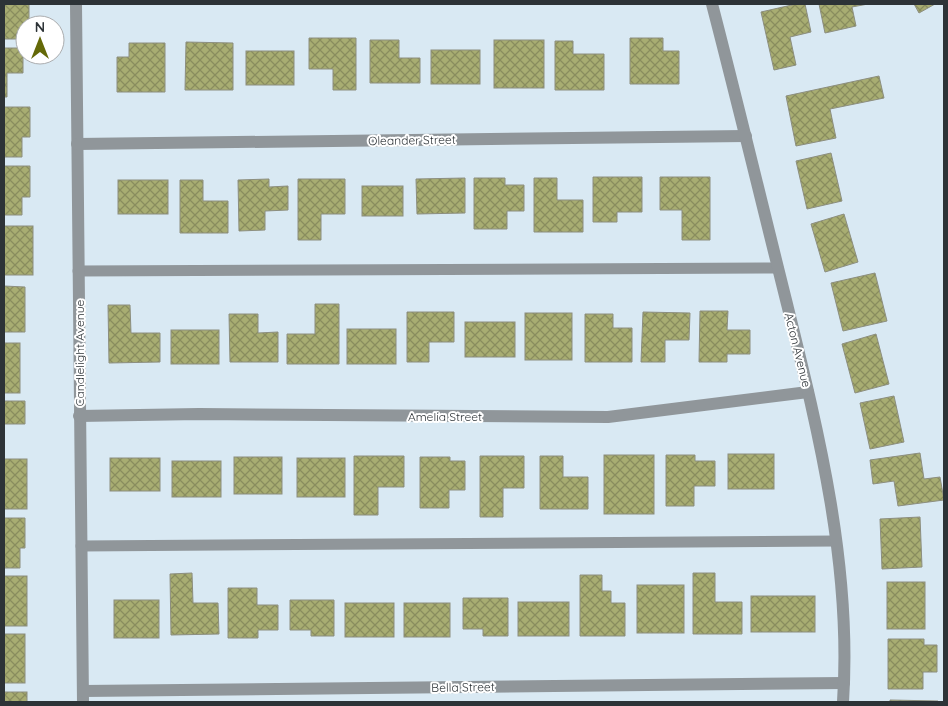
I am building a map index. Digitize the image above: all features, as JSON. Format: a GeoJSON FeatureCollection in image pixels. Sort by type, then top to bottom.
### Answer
{"type":"FeatureCollection","features":[{"type":"Feature","properties":{"kind":"street","name":"Candlelight Avenue"},"geometry":{"type":"LineString","coordinates":[[76,4],[83,697]]}},
{"type":"Feature","properties":{"kind":"street","name":"Acton Avenue"},"geometry":{"type":"LineString","coordinates":[[712,4],[808,392],[836,541],[841,575],[844,683],[842,702]]}},
{"type":"Feature","properties":{"kind":"street","name":"Oleander Street"},"geometry":{"type":"LineString","coordinates":[[77,144],[746,136]]}},
{"type":"Feature","properties":{"kind":"street","name":"Amelia Street"},"geometry":{"type":"LineString","coordinates":[[79,416],[209,414],[608,417],[808,392]]}},
{"type":"Feature","properties":{"kind":"street","name":"Bella Street"},"geometry":{"type":"LineString","coordinates":[[83,697],[844,683]]}},
{"type":"Feature","properties":{"kind":"lane"},"geometry":{"type":"LineString","coordinates":[[78,271],[778,268]]}},
{"type":"Feature","properties":{"kind":"lane"},"geometry":{"type":"LineString","coordinates":[[81,546],[836,541]]}},
{"type":"Feature","properties":{"kind":"building"},"geometry":{"type":"Polygon","coordinates":[[[4,4],[29,4],[29,15],[15,15],[15,39],[4,39],[4,4]]]}},
{"type":"Feature","properties":{"kind":"building"},"geometry":{"type":"Polygon","coordinates":[[[796,4],[805,4],[811,32],[790,37],[796,65],[774,70],[761,12],[796,4]]]}},
{"type":"Feature","properties":{"kind":"building"},"geometry":{"type":"Polygon","coordinates":[[[819,4],[868,4],[852,7],[856,26],[825,33],[819,4]]]}},
{"type":"Feature","properties":{"kind":"building"},"geometry":{"type":"Polygon","coordinates":[[[914,4],[935,4],[919,13],[914,4]]]}},
{"type":"Feature","properties":{"kind":"building"},"geometry":{"type":"Polygon","coordinates":[[[309,38],[356,38],[356,90],[333,90],[333,69],[309,69],[309,38]]]}},
{"type":"Feature","properties":{"kind":"building"},"geometry":{"type":"Polygon","coordinates":[[[630,38],[663,38],[663,51],[679,51],[679,84],[630,84],[630,38]]]}},
{"type":"Feature","properties":{"kind":"building"},"geometry":{"type":"Polygon","coordinates":[[[370,40],[399,40],[399,58],[420,58],[420,83],[370,83],[370,40]]]}},
{"type":"Feature","properties":{"kind":"building"},"geometry":{"type":"Polygon","coordinates":[[[494,40],[544,40],[544,88],[494,88],[494,40]]]}},
{"type":"Feature","properties":{"kind":"building"},"geometry":{"type":"Polygon","coordinates":[[[555,41],[573,41],[573,54],[604,54],[604,90],[555,90],[555,41]]]}},
{"type":"Feature","properties":{"kind":"building"},"geometry":{"type":"Polygon","coordinates":[[[186,42],[233,43],[233,90],[185,90],[186,42]]]}},
{"type":"Feature","properties":{"kind":"building"},"geometry":{"type":"Polygon","coordinates":[[[129,43],[165,43],[165,92],[117,92],[117,57],[129,57],[129,43]]]}},
{"type":"Feature","properties":{"kind":"building"},"geometry":{"type":"Polygon","coordinates":[[[4,48],[15,48],[15,65],[23,65],[23,73],[7,73],[7,97],[4,97],[4,48]]]}},
{"type":"Feature","properties":{"kind":"building"},"geometry":{"type":"Polygon","coordinates":[[[431,50],[480,50],[480,84],[431,84],[431,50]]]}},
{"type":"Feature","properties":{"kind":"building"},"geometry":{"type":"Polygon","coordinates":[[[246,51],[294,51],[294,85],[246,85],[246,51]]]}},
{"type":"Feature","properties":{"kind":"building"},"geometry":{"type":"Polygon","coordinates":[[[879,76],[884,98],[830,109],[836,138],[796,146],[786,96],[879,76]]]}},
{"type":"Feature","properties":{"kind":"building"},"geometry":{"type":"Polygon","coordinates":[[[4,107],[30,107],[30,137],[22,137],[22,157],[4,157],[4,107]]]}},
{"type":"Feature","properties":{"kind":"building"},"geometry":{"type":"Polygon","coordinates":[[[831,153],[842,201],[807,209],[796,161],[831,153]]]}},
{"type":"Feature","properties":{"kind":"building"},"geometry":{"type":"Polygon","coordinates":[[[4,166],[30,166],[30,197],[22,197],[22,215],[4,215],[4,166]]]}},
{"type":"Feature","properties":{"kind":"building"},"geometry":{"type":"Polygon","coordinates":[[[593,177],[642,177],[642,212],[617,212],[617,222],[593,222],[593,177]]]}},
{"type":"Feature","properties":{"kind":"building"},"geometry":{"type":"Polygon","coordinates":[[[660,177],[710,177],[710,240],[682,240],[682,210],[660,210],[660,177]]]}},
{"type":"Feature","properties":{"kind":"building"},"geometry":{"type":"Polygon","coordinates":[[[465,178],[465,213],[417,214],[416,179],[465,178]]]}},
{"type":"Feature","properties":{"kind":"building"},"geometry":{"type":"Polygon","coordinates":[[[474,178],[505,178],[505,185],[524,185],[524,211],[507,211],[507,229],[474,229],[474,178]]]}},
{"type":"Feature","properties":{"kind":"building"},"geometry":{"type":"Polygon","coordinates":[[[534,178],[557,178],[557,200],[583,200],[583,232],[534,232],[534,178]]]}},
{"type":"Feature","properties":{"kind":"building"},"geometry":{"type":"Polygon","coordinates":[[[269,179],[269,187],[288,186],[288,210],[265,211],[265,230],[239,231],[238,180],[269,179]]]}},
{"type":"Feature","properties":{"kind":"building"},"geometry":{"type":"Polygon","coordinates":[[[298,179],[345,179],[345,214],[321,214],[321,240],[298,240],[298,179]]]}},
{"type":"Feature","properties":{"kind":"building"},"geometry":{"type":"Polygon","coordinates":[[[118,180],[168,180],[168,214],[118,214],[118,180]]]}},
{"type":"Feature","properties":{"kind":"building"},"geometry":{"type":"Polygon","coordinates":[[[180,180],[203,180],[203,201],[228,201],[228,233],[180,233],[180,180]]]}},
{"type":"Feature","properties":{"kind":"building"},"geometry":{"type":"Polygon","coordinates":[[[362,186],[403,186],[403,216],[362,216],[362,186]]]}},
{"type":"Feature","properties":{"kind":"building"},"geometry":{"type":"Polygon","coordinates":[[[844,214],[858,262],[825,272],[811,224],[844,214]]]}},
{"type":"Feature","properties":{"kind":"building"},"geometry":{"type":"Polygon","coordinates":[[[4,226],[33,226],[33,275],[4,275],[4,226]]]}},
{"type":"Feature","properties":{"kind":"building"},"geometry":{"type":"Polygon","coordinates":[[[875,273],[887,321],[843,331],[831,283],[875,273]]]}},
{"type":"Feature","properties":{"kind":"building"},"geometry":{"type":"Polygon","coordinates":[[[4,286],[25,287],[25,332],[4,332],[4,286]]]}},
{"type":"Feature","properties":{"kind":"building"},"geometry":{"type":"Polygon","coordinates":[[[315,304],[339,304],[339,364],[287,364],[287,334],[315,334],[315,304]]]}},
{"type":"Feature","properties":{"kind":"building"},"geometry":{"type":"Polygon","coordinates":[[[108,305],[130,305],[131,333],[160,333],[160,362],[109,363],[108,305]]]}},
{"type":"Feature","properties":{"kind":"building"},"geometry":{"type":"Polygon","coordinates":[[[700,311],[728,311],[727,330],[750,330],[750,354],[727,354],[727,362],[699,362],[700,311]]]}},
{"type":"Feature","properties":{"kind":"building"},"geometry":{"type":"Polygon","coordinates":[[[407,312],[454,312],[454,342],[429,342],[429,362],[407,362],[407,312]]]}},
{"type":"Feature","properties":{"kind":"building"},"geometry":{"type":"Polygon","coordinates":[[[643,312],[690,313],[689,340],[665,340],[665,362],[641,362],[643,312]]]}},
{"type":"Feature","properties":{"kind":"building"},"geometry":{"type":"Polygon","coordinates":[[[525,313],[572,313],[572,360],[525,360],[525,313]]]}},
{"type":"Feature","properties":{"kind":"building"},"geometry":{"type":"Polygon","coordinates":[[[229,314],[258,314],[258,333],[278,332],[278,362],[230,362],[229,314]]]}},
{"type":"Feature","properties":{"kind":"building"},"geometry":{"type":"Polygon","coordinates":[[[585,314],[613,314],[613,328],[632,328],[632,362],[585,362],[585,314]]]}},
{"type":"Feature","properties":{"kind":"building"},"geometry":{"type":"Polygon","coordinates":[[[465,322],[515,322],[515,357],[465,357],[465,322]]]}},
{"type":"Feature","properties":{"kind":"building"},"geometry":{"type":"Polygon","coordinates":[[[347,329],[396,329],[396,364],[347,364],[347,329]]]}},
{"type":"Feature","properties":{"kind":"building"},"geometry":{"type":"Polygon","coordinates":[[[171,330],[219,330],[219,364],[171,364],[171,330]]]}},
{"type":"Feature","properties":{"kind":"building"},"geometry":{"type":"Polygon","coordinates":[[[876,334],[889,384],[855,393],[842,344],[876,334]]]}},
{"type":"Feature","properties":{"kind":"building"},"geometry":{"type":"Polygon","coordinates":[[[4,343],[20,343],[20,393],[4,393],[4,343]]]}},
{"type":"Feature","properties":{"kind":"building"},"geometry":{"type":"Polygon","coordinates":[[[894,396],[904,442],[870,449],[860,403],[894,396]]]}},
{"type":"Feature","properties":{"kind":"building"},"geometry":{"type":"Polygon","coordinates":[[[4,401],[25,401],[25,424],[4,424],[4,401]]]}},
{"type":"Feature","properties":{"kind":"building"},"geometry":{"type":"Polygon","coordinates":[[[920,453],[924,479],[940,477],[944,500],[898,506],[894,481],[873,484],[870,460],[920,453]]]}},
{"type":"Feature","properties":{"kind":"building"},"geometry":{"type":"Polygon","coordinates":[[[728,454],[774,454],[774,489],[728,489],[728,454]]]}},
{"type":"Feature","properties":{"kind":"building"},"geometry":{"type":"Polygon","coordinates":[[[604,455],[654,455],[654,514],[604,514],[604,455]]]}},
{"type":"Feature","properties":{"kind":"building"},"geometry":{"type":"Polygon","coordinates":[[[666,455],[695,455],[695,461],[715,461],[715,486],[694,486],[694,506],[666,506],[666,455]]]}},
{"type":"Feature","properties":{"kind":"building"},"geometry":{"type":"Polygon","coordinates":[[[354,456],[404,456],[404,487],[378,487],[378,515],[354,515],[354,456]]]}},
{"type":"Feature","properties":{"kind":"building"},"geometry":{"type":"Polygon","coordinates":[[[480,456],[524,456],[524,488],[503,488],[503,517],[480,517],[480,456]]]}},
{"type":"Feature","properties":{"kind":"building"},"geometry":{"type":"Polygon","coordinates":[[[540,456],[563,456],[563,477],[588,477],[588,509],[540,509],[540,456]]]}},
{"type":"Feature","properties":{"kind":"building"},"geometry":{"type":"Polygon","coordinates":[[[234,457],[282,457],[282,494],[234,494],[234,457]]]}},
{"type":"Feature","properties":{"kind":"building"},"geometry":{"type":"Polygon","coordinates":[[[420,457],[450,457],[450,461],[465,461],[465,490],[449,490],[449,508],[420,508],[420,457]]]}},
{"type":"Feature","properties":{"kind":"building"},"geometry":{"type":"Polygon","coordinates":[[[110,458],[160,458],[160,491],[110,491],[110,458]]]}},
{"type":"Feature","properties":{"kind":"building"},"geometry":{"type":"Polygon","coordinates":[[[297,458],[345,458],[345,497],[297,497],[297,458]]]}},
{"type":"Feature","properties":{"kind":"building"},"geometry":{"type":"Polygon","coordinates":[[[4,459],[27,459],[27,509],[4,509],[4,459]]]}},
{"type":"Feature","properties":{"kind":"building"},"geometry":{"type":"Polygon","coordinates":[[[172,461],[221,461],[221,497],[172,497],[172,461]]]}},
{"type":"Feature","properties":{"kind":"building"},"geometry":{"type":"Polygon","coordinates":[[[920,517],[922,567],[882,569],[880,519],[920,517]]]}},
{"type":"Feature","properties":{"kind":"building"},"geometry":{"type":"Polygon","coordinates":[[[4,518],[25,518],[25,548],[20,548],[20,568],[4,568],[4,518]]]}},
{"type":"Feature","properties":{"kind":"building"},"geometry":{"type":"Polygon","coordinates":[[[192,573],[193,603],[218,603],[219,634],[171,635],[170,574],[192,573]]]}},
{"type":"Feature","properties":{"kind":"building"},"geometry":{"type":"Polygon","coordinates":[[[693,573],[715,573],[715,602],[742,602],[742,634],[693,634],[693,573]]]}},
{"type":"Feature","properties":{"kind":"building"},"geometry":{"type":"Polygon","coordinates":[[[580,575],[602,575],[602,591],[611,591],[611,603],[625,603],[625,636],[580,636],[580,575]]]}},
{"type":"Feature","properties":{"kind":"building"},"geometry":{"type":"Polygon","coordinates":[[[4,576],[27,576],[27,626],[4,626],[4,576]]]}},
{"type":"Feature","properties":{"kind":"building"},"geometry":{"type":"Polygon","coordinates":[[[887,582],[925,582],[925,629],[887,629],[887,582]]]}},
{"type":"Feature","properties":{"kind":"building"},"geometry":{"type":"Polygon","coordinates":[[[637,585],[684,585],[684,633],[637,633],[637,585]]]}},
{"type":"Feature","properties":{"kind":"building"},"geometry":{"type":"Polygon","coordinates":[[[228,588],[257,588],[257,605],[278,605],[278,630],[258,630],[258,638],[228,638],[228,588]]]}},
{"type":"Feature","properties":{"kind":"building"},"geometry":{"type":"Polygon","coordinates":[[[751,596],[815,596],[815,632],[751,632],[751,596]]]}},
{"type":"Feature","properties":{"kind":"building"},"geometry":{"type":"Polygon","coordinates":[[[463,598],[508,598],[508,636],[483,636],[483,629],[463,629],[463,598]]]}},
{"type":"Feature","properties":{"kind":"building"},"geometry":{"type":"Polygon","coordinates":[[[114,600],[159,600],[159,638],[114,638],[114,600]]]}},
{"type":"Feature","properties":{"kind":"building"},"geometry":{"type":"Polygon","coordinates":[[[290,600],[334,600],[334,636],[311,636],[311,630],[290,630],[290,600]]]}},
{"type":"Feature","properties":{"kind":"building"},"geometry":{"type":"Polygon","coordinates":[[[518,602],[569,602],[569,636],[518,636],[518,602]]]}},
{"type":"Feature","properties":{"kind":"building"},"geometry":{"type":"Polygon","coordinates":[[[345,603],[394,603],[394,637],[345,637],[345,603]]]}},
{"type":"Feature","properties":{"kind":"building"},"geometry":{"type":"Polygon","coordinates":[[[404,603],[450,603],[450,637],[404,637],[404,603]]]}},
{"type":"Feature","properties":{"kind":"building"},"geometry":{"type":"Polygon","coordinates":[[[4,634],[25,634],[25,683],[4,683],[4,634]]]}},
{"type":"Feature","properties":{"kind":"building"},"geometry":{"type":"Polygon","coordinates":[[[888,639],[924,639],[924,645],[937,645],[937,672],[923,672],[923,689],[888,689],[888,639]]]}},
{"type":"Feature","properties":{"kind":"building"},"geometry":{"type":"Polygon","coordinates":[[[4,692],[27,692],[27,702],[4,702],[4,692]]]}},
{"type":"Feature","properties":{"kind":"building"},"geometry":{"type":"Polygon","coordinates":[[[890,700],[938,701],[938,702],[890,702],[890,700]]]}}]}
